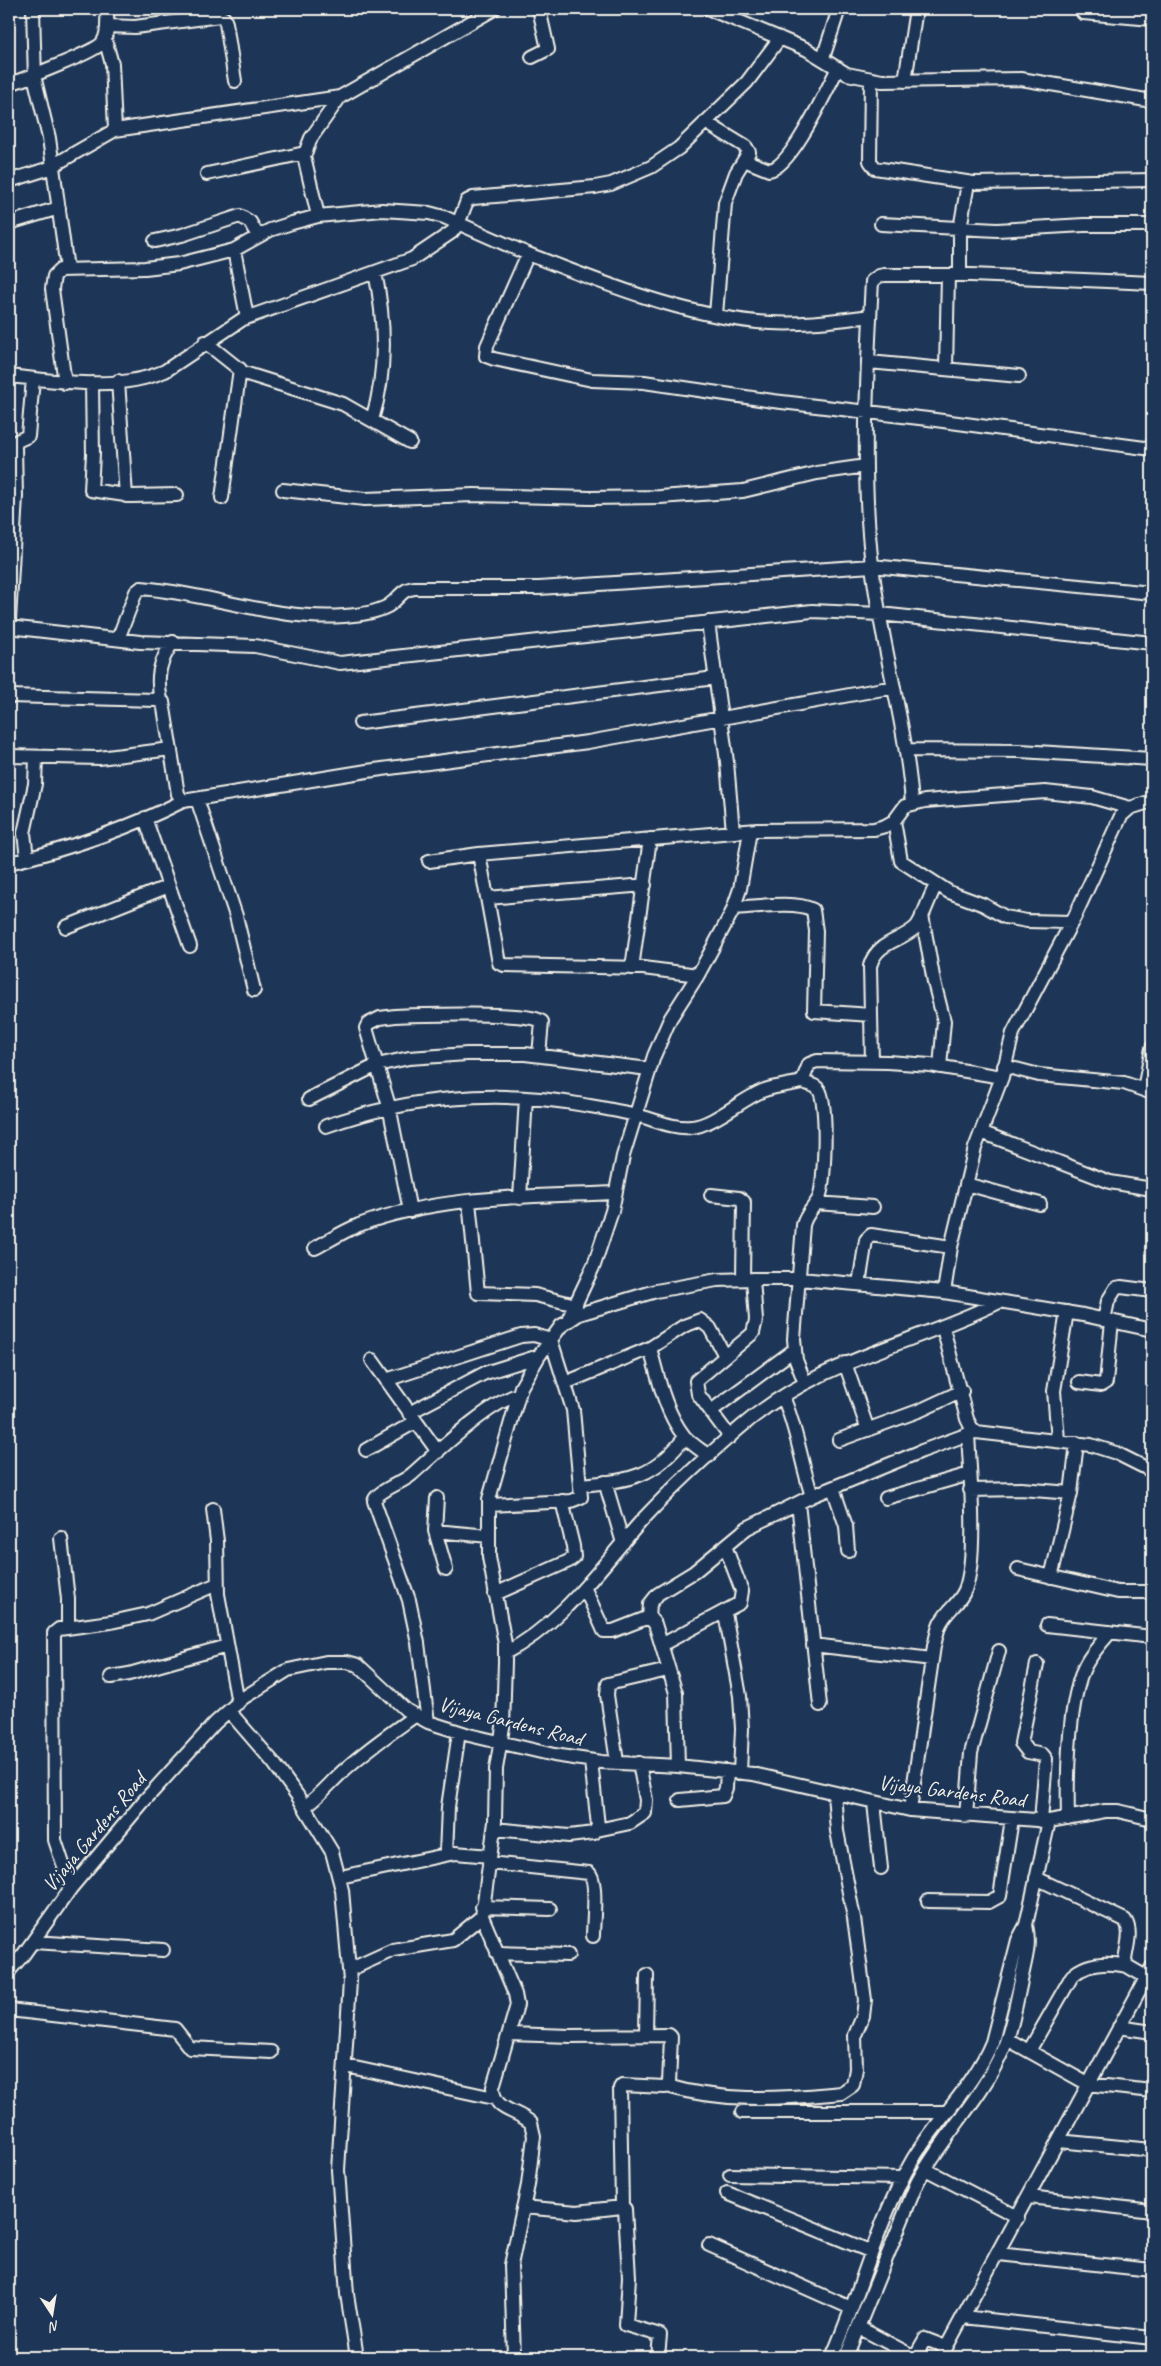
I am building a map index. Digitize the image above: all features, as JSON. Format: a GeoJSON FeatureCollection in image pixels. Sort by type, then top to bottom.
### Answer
{"type":"FeatureCollection","features":[{"type":"Feature","properties":{"kind":"street"},"geometry":{"type":"LineString","coordinates":[[32,9],[34,75],[47,127],[67,269]]}},
{"type":"Feature","properties":{"kind":"street"},"geometry":{"type":"LineString","coordinates":[[107,9],[105,40],[112,64],[115,130]]}},
{"type":"Feature","properties":{"kind":"street"},"geometry":{"type":"LineString","coordinates":[[9,181],[36,174],[53,166],[115,130],[340,97],[494,9]]}},
{"type":"Feature","properties":{"kind":"street"},"geometry":{"type":"LineString","coordinates":[[532,57],[548,49],[539,9]]}},
{"type":"Feature","properties":{"kind":"street"},"geometry":{"type":"LineString","coordinates":[[709,9],[823,58],[847,74],[871,80],[1020,79],[1152,101]]}},
{"type":"Feature","properties":{"kind":"street"},"geometry":{"type":"LineString","coordinates":[[823,58],[839,9]]}},
{"type":"Feature","properties":{"kind":"street"},"geometry":{"type":"LineString","coordinates":[[905,81],[916,9]]}},
{"type":"Feature","properties":{"kind":"street"},"geometry":{"type":"LineString","coordinates":[[1083,14],[1152,19]]}},
{"type":"Feature","properties":{"kind":"street"},"geometry":{"type":"LineString","coordinates":[[107,26],[135,27],[220,16],[226,22],[235,81]]}},
{"type":"Feature","properties":{"kind":"street"},"geometry":{"type":"LineString","coordinates":[[9,376],[92,383],[152,376],[165,371],[205,342],[248,317],[412,259],[452,232],[458,224],[467,201],[473,198],[595,187],[633,176],[679,148],[747,82],[780,38]]}},
{"type":"Feature","properties":{"kind":"street"},"geometry":{"type":"LineString","coordinates":[[9,84],[94,50],[105,40]]}},
{"type":"Feature","properties":{"kind":"street"},"geometry":{"type":"LineString","coordinates":[[744,160],[769,170],[779,166],[812,120],[838,68]]}},
{"type":"Feature","properties":{"kind":"street"},"geometry":{"type":"LineString","coordinates":[[871,80],[871,165],[885,170],[968,183],[1152,180]]}},
{"type":"Feature","properties":{"kind":"street"},"geometry":{"type":"LineString","coordinates":[[318,216],[304,162],[305,152],[311,138],[340,97]]}},
{"type":"Feature","properties":{"kind":"street"},"geometry":{"type":"LineString","coordinates":[[705,122],[746,147],[749,152],[736,173],[725,203],[716,315]]}},
{"type":"Feature","properties":{"kind":"street"},"geometry":{"type":"LineString","coordinates":[[207,174],[305,152]]}},
{"type":"Feature","properties":{"kind":"street"},"geometry":{"type":"LineString","coordinates":[[946,369],[954,275],[968,183]]}},
{"type":"Feature","properties":{"kind":"street"},"geometry":{"type":"LineString","coordinates":[[9,224],[59,208]]}},
{"type":"Feature","properties":{"kind":"street"},"geometry":{"type":"LineString","coordinates":[[64,382],[52,289],[56,273],[67,269],[145,268],[179,264],[234,250],[270,230],[318,216],[382,210],[429,213],[528,254],[610,285],[716,315],[759,322],[795,323],[870,316]]}},
{"type":"Feature","properties":{"kind":"street"},"geometry":{"type":"LineString","coordinates":[[155,241],[182,235],[240,216],[250,222],[258,236]]}},
{"type":"Feature","properties":{"kind":"street"},"geometry":{"type":"LineString","coordinates":[[881,224],[996,230],[1084,225],[1152,225]]}},
{"type":"Feature","properties":{"kind":"street"},"geometry":{"type":"LineString","coordinates":[[234,250],[248,317]]}},
{"type":"Feature","properties":{"kind":"street"},"geometry":{"type":"LineString","coordinates":[[528,254],[487,346],[486,356],[592,380],[644,382],[867,413],[928,419],[1152,449]]}},
{"type":"Feature","properties":{"kind":"street"},"geometry":{"type":"LineString","coordinates":[[372,420],[379,395],[383,352],[381,307],[375,272]]}},
{"type":"Feature","properties":{"kind":"street"},"geometry":{"type":"LineString","coordinates":[[912,803],[907,750],[872,566],[866,466],[872,281],[878,276],[954,275],[1152,283]]}},
{"type":"Feature","properties":{"kind":"street"},"geometry":{"type":"LineString","coordinates":[[205,342],[240,369],[256,378],[343,404],[410,442]]}},
{"type":"Feature","properties":{"kind":"street"},"geometry":{"type":"LineString","coordinates":[[869,362],[1019,376]]}},
{"type":"Feature","properties":{"kind":"street"},"geometry":{"type":"LineString","coordinates":[[222,498],[240,369]]}},
{"type":"Feature","properties":{"kind":"street"},"geometry":{"type":"LineString","coordinates":[[9,621],[16,496],[16,446],[17,441],[28,436],[33,379]]}},
{"type":"Feature","properties":{"kind":"street"},"geometry":{"type":"LineString","coordinates":[[118,381],[126,496]]}},
{"type":"Feature","properties":{"kind":"street"},"geometry":{"type":"LineString","coordinates":[[92,383],[93,454],[90,488],[93,492],[126,496],[177,495]]}},
{"type":"Feature","properties":{"kind":"street"},"geometry":{"type":"LineString","coordinates":[[283,490],[365,499],[474,495],[590,498],[660,497],[743,491],[817,473],[866,466]]}},
{"type":"Feature","properties":{"kind":"street"},"geometry":{"type":"LineString","coordinates":[[118,639],[136,592],[141,588],[226,601],[262,611],[319,617],[374,611],[392,603],[401,592],[415,588],[539,588],[872,566],[1152,593]]}},
{"type":"Feature","properties":{"kind":"street"},"geometry":{"type":"LineString","coordinates":[[9,627],[118,639],[255,646],[330,662],[351,662],[812,612],[880,614],[1152,643]]}},
{"type":"Feature","properties":{"kind":"street"},"geometry":{"type":"LineString","coordinates":[[708,622],[721,718],[733,832]]}},
{"type":"Feature","properties":{"kind":"street"},"geometry":{"type":"LineString","coordinates":[[173,642],[164,655],[158,673],[161,700],[166,707],[178,794],[183,801]]}},
{"type":"Feature","properties":{"kind":"street"},"geometry":{"type":"LineString","coordinates":[[360,723],[715,678]]}},
{"type":"Feature","properties":{"kind":"street"},"geometry":{"type":"LineString","coordinates":[[9,863],[66,847],[145,818],[183,801],[367,770],[588,742],[894,687]]}},
{"type":"Feature","properties":{"kind":"street"},"geometry":{"type":"LineString","coordinates":[[9,696],[161,700]]}},
{"type":"Feature","properties":{"kind":"street"},"geometry":{"type":"LineString","coordinates":[[9,756],[99,758],[171,748]]}},
{"type":"Feature","properties":{"kind":"street"},"geometry":{"type":"LineString","coordinates":[[907,750],[1020,751],[1152,759]]}},
{"type":"Feature","properties":{"kind":"street"},"geometry":{"type":"LineString","coordinates":[[27,858],[24,833],[35,784],[36,758]]}},
{"type":"Feature","properties":{"kind":"street"},"geometry":{"type":"LineString","coordinates":[[429,861],[479,854],[733,832],[874,829],[894,821],[905,806],[912,803],[1045,792],[1092,797],[1130,808]]}},
{"type":"Feature","properties":{"kind":"street"},"geometry":{"type":"LineString","coordinates":[[197,799],[236,916],[254,990]]}},
{"type":"Feature","properties":{"kind":"street"},"geometry":{"type":"LineString","coordinates":[[944,1292],[951,1247],[966,1184],[981,1132],[1003,1072],[1013,1032],[1072,922],[1121,816],[1130,808],[1152,801]]}},
{"type":"Feature","properties":{"kind":"street"},"geometry":{"type":"LineString","coordinates":[[145,818],[190,946]]}},
{"type":"Feature","properties":{"kind":"street"},"geometry":{"type":"LineString","coordinates":[[894,821],[900,861],[936,885],[1014,920],[1072,922]]}},
{"type":"Feature","properties":{"kind":"street"},"geometry":{"type":"LineString","coordinates":[[494,2098],[493,2087],[517,2005],[515,1994],[482,1912],[494,1829],[496,1769],[500,1743],[505,1653],[495,1594],[489,1536],[489,1505],[492,1482],[519,1395],[539,1356],[570,1318],[594,1266],[612,1211],[634,1114],[649,1069],[670,1019],[698,976],[734,908],[740,889],[750,831]]}},
{"type":"Feature","properties":{"kind":"street"},"geometry":{"type":"LineString","coordinates":[[632,968],[650,839]]}},
{"type":"Feature","properties":{"kind":"street"},"geometry":{"type":"LineString","coordinates":[[479,854],[500,963],[504,965],[632,968],[698,976]]}},
{"type":"Feature","properties":{"kind":"street"},"geometry":{"type":"LineString","coordinates":[[487,898],[645,885]]}},
{"type":"Feature","properties":{"kind":"street"},"geometry":{"type":"LineString","coordinates":[[872,1062],[870,966],[873,957],[885,944],[917,926],[936,885]]}},
{"type":"Feature","properties":{"kind":"street"},"geometry":{"type":"LineString","coordinates":[[66,927],[169,886]]}},
{"type":"Feature","properties":{"kind":"street"},"geometry":{"type":"LineString","coordinates":[[734,908],[794,906],[807,907],[812,910],[816,931],[814,1011],[871,1015]]}},
{"type":"Feature","properties":{"kind":"street"},"geometry":{"type":"LineString","coordinates":[[922,915],[934,982],[944,1020],[940,1067]]}},
{"type":"Feature","properties":{"kind":"street"},"geometry":{"type":"LineString","coordinates":[[410,1211],[389,1106],[366,1028],[368,1024],[380,1018],[395,1016],[490,1015],[535,1017],[542,1022],[539,1055]]}},
{"type":"Feature","properties":{"kind":"street"},"geometry":{"type":"LineString","coordinates":[[802,1082],[812,1062],[872,1062],[1124,1083],[1148,1091],[1152,1048]]}},
{"type":"Feature","properties":{"kind":"street"},"geometry":{"type":"LineString","coordinates":[[310,1099],[377,1065],[409,1058],[467,1054],[539,1055],[649,1069]]}},
{"type":"Feature","properties":{"kind":"street"},"geometry":{"type":"LineString","coordinates":[[326,1126],[389,1106],[433,1101],[526,1098],[568,1102],[634,1114],[672,1125],[694,1127],[707,1123],[763,1091],[802,1082],[818,1088],[821,1092],[825,1116],[822,1186],[816,1203],[808,1212],[803,1225],[794,1350],[805,1383]]}},
{"type":"Feature","properties":{"kind":"street"},"geometry":{"type":"LineString","coordinates":[[520,1198],[526,1098]]}},
{"type":"Feature","properties":{"kind":"street"},"geometry":{"type":"LineString","coordinates":[[981,1132],[1110,1182],[1152,1189]]}},
{"type":"Feature","properties":{"kind":"street"},"geometry":{"type":"LineString","coordinates":[[966,1184],[1040,1204]]}},
{"type":"Feature","properties":{"kind":"street"},"geometry":{"type":"LineString","coordinates":[[315,1248],[359,1225],[410,1211],[469,1201],[616,1193]]}},
{"type":"Feature","properties":{"kind":"street"},"geometry":{"type":"LineString","coordinates":[[711,1195],[742,1199],[748,1279],[756,1328],[753,1333],[696,1381],[698,1394],[730,1437]]}},
{"type":"Feature","properties":{"kind":"street"},"geometry":{"type":"LineString","coordinates":[[469,1201],[478,1293],[534,1295],[576,1305]]}},
{"type":"Feature","properties":{"kind":"street"},"geometry":{"type":"LineString","coordinates":[[816,1203],[873,1208]]}},
{"type":"Feature","properties":{"kind":"street"},"geometry":{"type":"LineString","coordinates":[[859,1284],[866,1240],[871,1236],[951,1247]]}},
{"type":"Feature","properties":{"kind":"street"},"geometry":{"type":"LineString","coordinates":[[570,1318],[656,1291],[717,1280],[800,1280],[944,1292],[1067,1312],[1152,1330]]}},
{"type":"Feature","properties":{"kind":"street"},"geometry":{"type":"LineString","coordinates":[[1079,1382],[1101,1385],[1106,1382],[1108,1301],[1116,1288],[1152,1291]]}},
{"type":"Feature","properties":{"kind":"street"},"geometry":{"type":"LineString","coordinates":[[505,1653],[527,1640],[585,1589],[646,1516],[730,1437],[783,1397],[805,1383],[845,1363],[943,1328],[999,1302]]}},
{"type":"Feature","properties":{"kind":"street"},"geometry":{"type":"LineString","coordinates":[[1058,1440],[1054,1391],[1067,1312]]}},
{"type":"Feature","properties":{"kind":"street"},"geometry":{"type":"LineString","coordinates":[[565,1383],[650,1348],[684,1326],[700,1320],[710,1328],[725,1356]]}},
{"type":"Feature","properties":{"kind":"street"},"geometry":{"type":"LineString","coordinates":[[910,1810],[932,1659],[940,1624],[959,1602],[965,1590],[968,1574],[972,1433],[962,1391],[943,1328]]}},
{"type":"Feature","properties":{"kind":"street"},"geometry":{"type":"LineString","coordinates":[[386,1380],[521,1336],[534,1335],[551,1340]]}},
{"type":"Feature","properties":{"kind":"street"},"geometry":{"type":"LineString","coordinates":[[489,1505],[578,1500],[581,1497],[573,1410],[551,1340]]}},
{"type":"Feature","properties":{"kind":"street"},"geometry":{"type":"LineString","coordinates":[[650,1348],[669,1408],[685,1437],[709,1456]]}},
{"type":"Feature","properties":{"kind":"street"},"geometry":{"type":"LineString","coordinates":[[710,1411],[794,1350]]}},
{"type":"Feature","properties":{"kind":"street"},"geometry":{"type":"LineString","coordinates":[[366,1450],[412,1418],[485,1373],[539,1356]]}},
{"type":"Feature","properties":{"kind":"street"},"geometry":{"type":"LineString","coordinates":[[372,1360],[438,1452]]}},
{"type":"Feature","properties":{"kind":"street"},"geometry":{"type":"LineString","coordinates":[[845,1363],[868,1430]]}},
{"type":"Feature","properties":{"kind":"street"},"geometry":{"type":"LineString","coordinates":[[839,1440],[921,1410],[962,1391]]}},
{"type":"Feature","properties":{"kind":"street"},"geometry":{"type":"LineString","coordinates":[[428,1722],[418,1642],[409,1600],[374,1501],[379,1494],[406,1480],[438,1452],[502,1402],[519,1395]]}},
{"type":"Feature","properties":{"kind":"street"},"geometry":{"type":"LineString","coordinates":[[783,1397],[794,1420],[802,1464],[812,1496]]}},
{"type":"Feature","properties":{"kind":"street"},"geometry":{"type":"LineString","coordinates":[[678,1766],[676,1693],[655,1624],[649,1617],[650,1604],[658,1594],[694,1572],[747,1528],[812,1496],[972,1433],[1077,1443],[1116,1453],[1152,1471]]}},
{"type":"Feature","properties":{"kind":"street"},"geometry":{"type":"LineString","coordinates":[[581,1485],[632,1479],[646,1472],[676,1449],[685,1437]]}},
{"type":"Feature","properties":{"kind":"street"},"geometry":{"type":"LineString","coordinates":[[1051,1578],[1071,1493],[1077,1443]]}},
{"type":"Feature","properties":{"kind":"street"},"geometry":{"type":"LineString","coordinates":[[886,1498],[970,1474]]}},
{"type":"Feature","properties":{"kind":"street"},"geometry":{"type":"LineString","coordinates":[[605,1482],[623,1543]]}},
{"type":"Feature","properties":{"kind":"street"},"geometry":{"type":"LineString","coordinates":[[833,1488],[846,1526],[848,1551]]}},
{"type":"Feature","properties":{"kind":"street"},"geometry":{"type":"LineString","coordinates":[[970,1490],[1021,1489],[1071,1493]]}},
{"type":"Feature","properties":{"kind":"street"},"geometry":{"type":"LineString","coordinates":[[437,1498],[436,1531],[446,1568]]}},
{"type":"Feature","properties":{"kind":"street"},"geometry":{"type":"LineString","coordinates":[[495,1594],[569,1561],[574,1557],[562,1501]]}},
{"type":"Feature","properties":{"kind":"street"},"geometry":{"type":"LineString","coordinates":[[798,1503],[820,1705]]}},
{"type":"Feature","properties":{"kind":"street"},"geometry":{"type":"LineString","coordinates":[[213,1509],[217,1541],[218,1584],[234,1707],[304,1807],[332,1852],[340,1877],[349,1970],[346,2066],[338,2170],[347,2294],[357,2357]]}},
{"type":"Feature","properties":{"kind":"street"},"geometry":{"type":"LineString","coordinates":[[436,1531],[489,1536]]}},
{"type":"Feature","properties":{"kind":"street"},"geometry":{"type":"LineString","coordinates":[[61,1538],[68,1599],[68,1628]]}},
{"type":"Feature","properties":{"kind":"street"},"geometry":{"type":"LineString","coordinates":[[662,1644],[725,1613],[740,1603],[743,1598],[742,1590],[725,1546]]}},
{"type":"Feature","properties":{"kind":"street"},"geometry":{"type":"LineString","coordinates":[[1018,1569],[1124,1593],[1152,1592]]}},
{"type":"Feature","properties":{"kind":"street"},"geometry":{"type":"LineString","coordinates":[[71,1888],[55,1840],[53,1810],[54,1633],[59,1629],[111,1622],[148,1614],[218,1584]]}},
{"type":"Feature","properties":{"kind":"street"},"geometry":{"type":"LineString","coordinates":[[585,1589],[604,1631],[613,1631],[649,1617]]}},
{"type":"Feature","properties":{"kind":"street"},"geometry":{"type":"LineString","coordinates":[[680,1800],[723,1796],[734,1772],[742,1728],[740,1696],[725,1613]]}},
{"type":"Feature","properties":{"kind":"street"},"geometry":{"type":"LineString","coordinates":[[1047,1625],[1152,1637]]}},
{"type":"Feature","properties":{"kind":"street"},"geometry":{"type":"LineString","coordinates":[[1068,1818],[1068,1762],[1080,1679],[1088,1661],[1110,1632]]}},
{"type":"Feature","properties":{"kind":"street"},"geometry":{"type":"LineString","coordinates":[[813,1645],[932,1659]]}},
{"type":"Feature","properties":{"kind":"street"},"geometry":{"type":"LineString","coordinates":[[111,1677],[129,1674],[227,1646]]}},
{"type":"Feature","properties":{"kind":"street"},"geometry":{"type":"LineString","coordinates":[[966,1816],[971,1753],[999,1651]]}},
{"type":"Feature","properties":{"kind":"street","name":"Vijaya Gardens Road"},"geometry":{"type":"LineString","coordinates":[[9,1971],[71,1888],[143,1802],[234,1707],[288,1670],[326,1662],[347,1662],[358,1665],[392,1698],[428,1722],[459,1732],[554,1756],[734,1772],[910,1810],[966,1816],[1045,1821],[1106,1811],[1118,1811],[1152,1819]]}},
{"type":"Feature","properties":{"kind":"street"},"geometry":{"type":"LineString","coordinates":[[832,2357],[872,2252],[903,2178],[918,2152],[986,2058],[992,2042],[1018,1940],[1026,1925],[1045,1821],[1046,1759],[1043,1754],[1028,1752],[1021,1743],[1037,1664]]}},
{"type":"Feature","properties":{"kind":"street"},"geometry":{"type":"LineString","coordinates":[[617,1762],[607,1695],[608,1684],[668,1670]]}},
{"type":"Feature","properties":{"kind":"street"},"geometry":{"type":"LineString","coordinates":[[304,1807],[324,1792],[341,1772],[416,1715]]}},
{"type":"Feature","properties":{"kind":"street"},"geometry":{"type":"LineString","coordinates":[[446,1854],[448,1807],[459,1732]]}},
{"type":"Feature","properties":{"kind":"street"},"geometry":{"type":"LineString","coordinates":[[591,1760],[596,1830]]}},
{"type":"Feature","properties":{"kind":"street"},"geometry":{"type":"LineString","coordinates":[[494,1829],[569,1836],[588,1835],[596,1830],[630,1823],[645,1813],[646,1800],[639,1763]]}},
{"type":"Feature","properties":{"kind":"street"},"geometry":{"type":"LineString","coordinates":[[658,2357],[660,2335],[626,2325],[629,2277],[626,2213],[622,2206],[621,2085],[667,2086],[680,2090],[760,2099],[842,2093],[853,2085],[856,2069],[855,2035],[863,2016],[865,2000],[854,1918],[837,1832],[834,1793]]}},
{"type":"Feature","properties":{"kind":"street"},"geometry":{"type":"LineString","coordinates":[[874,1803],[881,1868]]}},
{"type":"Feature","properties":{"kind":"street"},"geometry":{"type":"LineString","coordinates":[[928,1901],[989,1902],[1000,1896],[1012,1819]]}},
{"type":"Feature","properties":{"kind":"street"},"geometry":{"type":"LineString","coordinates":[[340,1877],[446,1854],[468,1852],[489,1859],[589,1872],[593,1879],[594,1891],[592,1936]]}},
{"type":"Feature","properties":{"kind":"street"},"geometry":{"type":"LineString","coordinates":[[1036,1878],[1125,1920],[1129,1926],[1125,1962],[1127,1966]]}},
{"type":"Feature","properties":{"kind":"street"},"geometry":{"type":"LineString","coordinates":[[349,1970],[393,1950],[453,1940],[482,1912],[550,1909]]}},
{"type":"Feature","properties":{"kind":"street"},"geometry":{"type":"LineString","coordinates":[[846,2357],[905,2209],[925,2169],[989,2076],[1007,2039],[1030,1940],[1026,1925]]}},
{"type":"Feature","properties":{"kind":"street"},"geometry":{"type":"LineString","coordinates":[[32,1942],[164,1950]]}},
{"type":"Feature","properties":{"kind":"street"},"geometry":{"type":"LineString","coordinates":[[497,1953],[568,1955]]}},
{"type":"Feature","properties":{"kind":"street"},"geometry":{"type":"LineString","coordinates":[[858,2327],[911,2355],[917,2353],[925,2339],[944,2352],[1119,2027],[1149,1976],[1127,1966],[1112,1962],[1087,1966],[1078,1970],[1072,1976],[1029,2051]]}},
{"type":"Feature","properties":{"kind":"street"},"geometry":{"type":"LineString","coordinates":[[646,2036],[647,1975]]}},
{"type":"Feature","properties":{"kind":"street"},"geometry":{"type":"LineString","coordinates":[[9,2010],[48,2016],[175,2029],[190,2048],[271,2052]]}},
{"type":"Feature","properties":{"kind":"street"},"geometry":{"type":"LineString","coordinates":[[1119,2027],[1152,2032]]}},
{"type":"Feature","properties":{"kind":"street"},"geometry":{"type":"LineString","coordinates":[[509,2034],[571,2036],[669,2035],[671,2037],[669,2084],[667,2086]]}},
{"type":"Feature","properties":{"kind":"street"},"geometry":{"type":"LineString","coordinates":[[1007,2039],[1088,2084],[1152,2091]]}},
{"type":"Feature","properties":{"kind":"street"},"geometry":{"type":"LineString","coordinates":[[346,2066],[494,2098],[505,2110],[527,2119],[533,2128],[528,2185],[511,2265],[514,2357]]}},
{"type":"Feature","properties":{"kind":"street"},"geometry":{"type":"LineString","coordinates":[[742,2112],[946,2112]]}},
{"type":"Feature","properties":{"kind":"street"},"geometry":{"type":"LineString","coordinates":[[1058,2141],[1152,2150]]}},
{"type":"Feature","properties":{"kind":"street"},"geometry":{"type":"LineString","coordinates":[[925,2169],[1018,2216]]}},
{"type":"Feature","properties":{"kind":"street"},"geometry":{"type":"LineString","coordinates":[[730,2175],[903,2178]]}},
{"type":"Feature","properties":{"kind":"street"},"geometry":{"type":"LineString","coordinates":[[727,2192],[872,2252]]}},
{"type":"Feature","properties":{"kind":"street"},"geometry":{"type":"LineString","coordinates":[[1029,2197],[1152,2211]]}},
{"type":"Feature","properties":{"kind":"street"},"geometry":{"type":"LineString","coordinates":[[524,2207],[576,2212],[622,2206]]}},
{"type":"Feature","properties":{"kind":"street"},"geometry":{"type":"LineString","coordinates":[[709,2245],[851,2308]]}},
{"type":"Feature","properties":{"kind":"street"},"geometry":{"type":"LineString","coordinates":[[998,2254],[1152,2270]]}},
{"type":"Feature","properties":{"kind":"street"},"geometry":{"type":"LineString","coordinates":[[963,2317],[1152,2338]]}}]}
